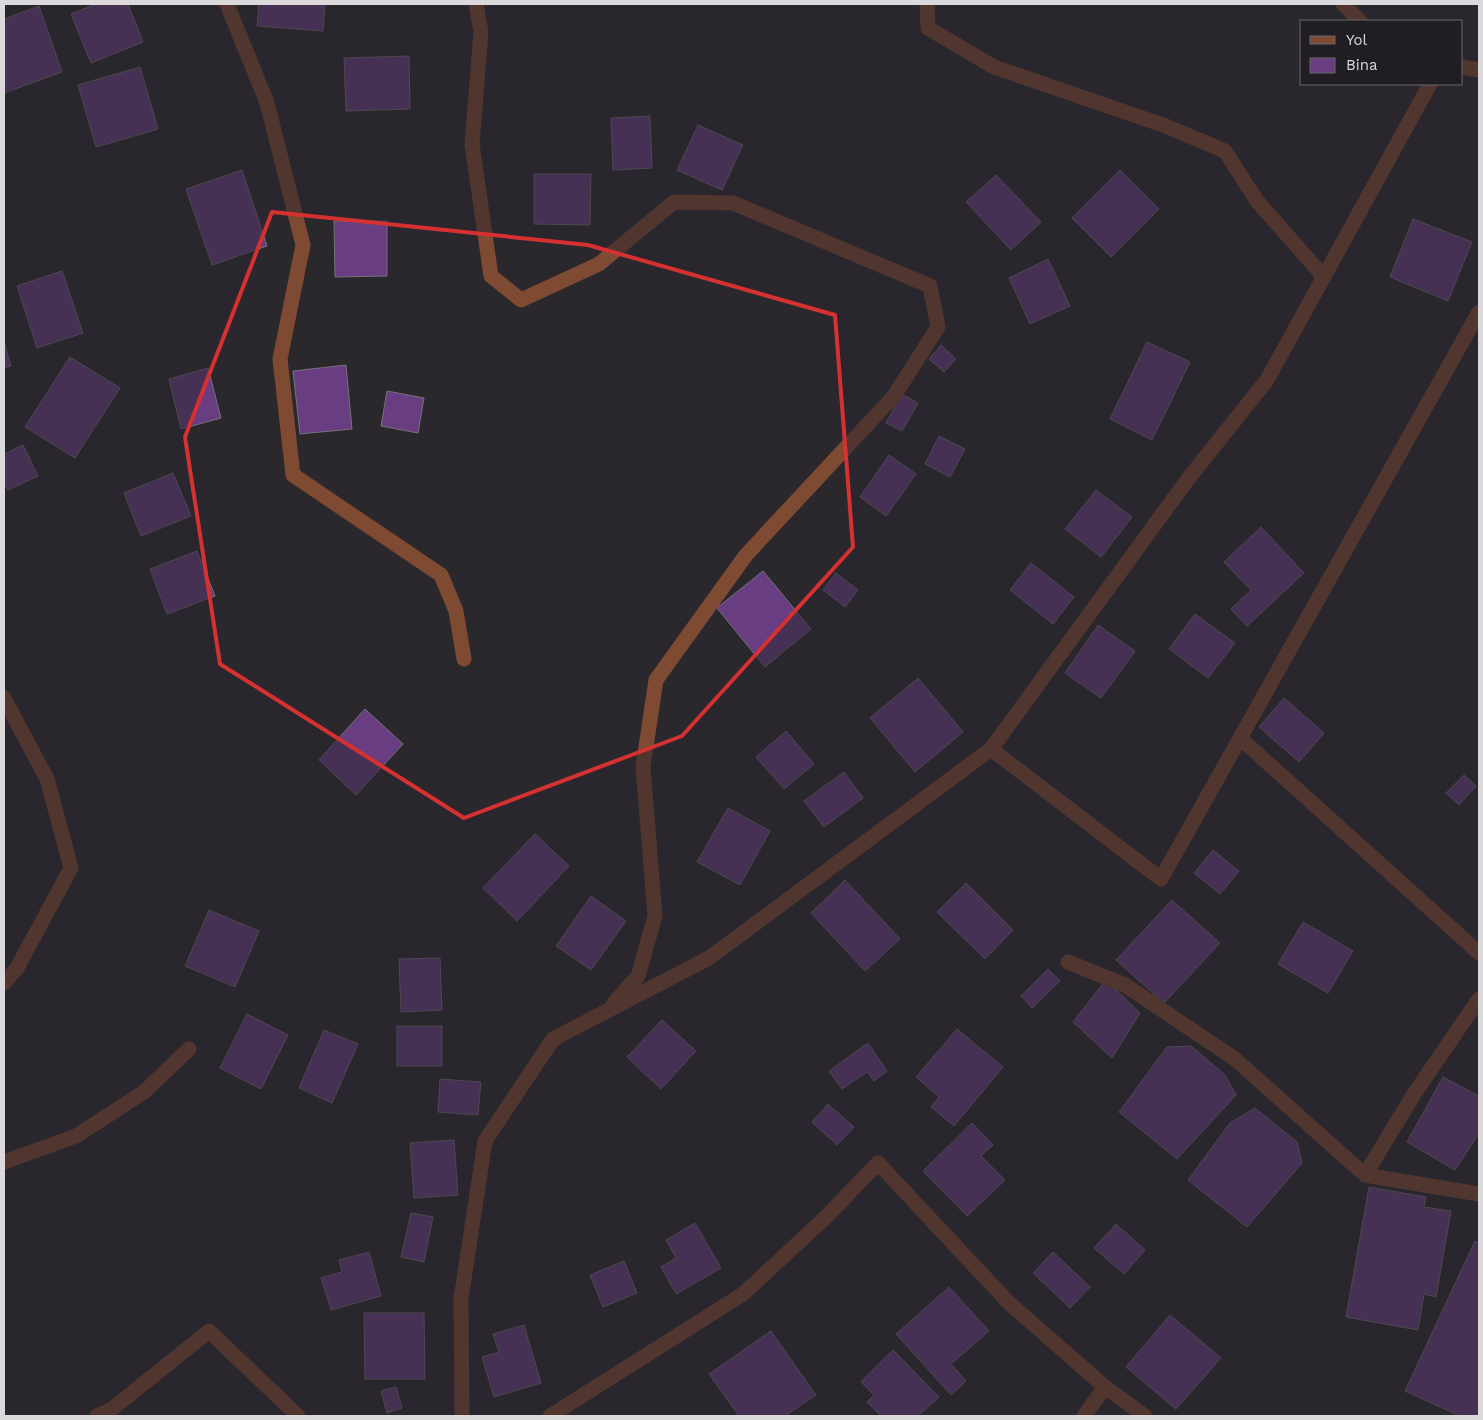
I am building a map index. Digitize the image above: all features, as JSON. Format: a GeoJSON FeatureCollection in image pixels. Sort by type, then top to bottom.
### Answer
{"type":"FeatureCollection","features":[{"type":"Feature","properties":{"kind":"street"},"geometry":{"type":"LineString","coordinates":[[227,4],[267,103],[303,245],[280,359],[293,475],[441,575],[456,612],[464,659]]}},
{"type":"Feature","properties":{"kind":"street"},"geometry":{"type":"LineString","coordinates":[[476,4],[481,32],[472,144],[491,276],[521,300],[599,264],[674,202],[733,202],[930,286],[938,327],[894,396],[746,555],[656,680],[643,767],[655,916],[638,976],[606,1012]]}},
{"type":"Feature","properties":{"kind":"street"},"geometry":{"type":"LineString","coordinates":[[927,4],[928,28],[994,66],[1163,125],[1225,151],[1257,201],[1324,277]]}},
{"type":"Feature","properties":{"kind":"street"},"geometry":{"type":"LineString","coordinates":[[1343,4],[1359,20]]}},
{"type":"Feature","properties":{"kind":"street"},"geometry":{"type":"LineString","coordinates":[[1463,67],[1479,70]]}},
{"type":"Feature","properties":{"kind":"street"},"geometry":{"type":"LineString","coordinates":[[462,1416],[461,1299],[485,1141],[553,1039],[709,958],[991,749],[1188,479],[1267,380],[1429,85]]}},
{"type":"Feature","properties":{"kind":"street"},"geometry":{"type":"LineString","coordinates":[[991,749],[1161,879],[1479,312]]}},
{"type":"Feature","properties":{"kind":"street"},"geometry":{"type":"LineString","coordinates":[[4,698],[47,779],[71,868],[17,968],[4,983]]}},
{"type":"Feature","properties":{"kind":"street"},"geometry":{"type":"LineString","coordinates":[[1240,738],[1479,954]]}},
{"type":"Feature","properties":{"kind":"street"},"geometry":{"type":"LineString","coordinates":[[1068,962],[1125,986],[1235,1059],[1365,1175],[1479,1194]]}},
{"type":"Feature","properties":{"kind":"street"},"geometry":{"type":"LineString","coordinates":[[1365,1175],[1414,1094],[1479,999]]}},
{"type":"Feature","properties":{"kind":"street"},"geometry":{"type":"LineString","coordinates":[[4,1162],[76,1136],[144,1092],[189,1049]]}},
{"type":"Feature","properties":{"kind":"street"},"geometry":{"type":"LineString","coordinates":[[550,1416],[743,1294],[826,1217],[878,1163],[1009,1302],[1105,1387],[1145,1416]]}},
{"type":"Feature","properties":{"kind":"street"},"geometry":{"type":"LineString","coordinates":[[97,1416],[112,1409],[209,1331],[298,1416]]}},
{"type":"Feature","properties":{"kind":"street"},"geometry":{"type":"LineString","coordinates":[[1084,1416],[1105,1387]]}},
{"type":"Feature","properties":{"kind":"highlighted area"},"geometry":{"type":"Polygon","coordinates":[[[272,212],[588,245],[835,315],[853,547],[682,736],[464,818],[220,664],[185,437],[272,212]]]}},
{"type":"Feature","properties":{"kind":"building"},"geometry":{"type":"Polygon","coordinates":[[[96,4],[128,4],[143,42],[91,63],[71,14],[96,4]]]}},
{"type":"Feature","properties":{"kind":"building"},"geometry":{"type":"Polygon","coordinates":[[[259,4],[325,4],[323,31],[257,26],[259,4]]]}},
{"type":"Feature","properties":{"kind":"building"},"geometry":{"type":"Polygon","coordinates":[[[39,6],[62,72],[4,93],[4,19],[39,6]]]}},
{"type":"Feature","properties":{"kind":"building"},"geometry":{"type":"Polygon","coordinates":[[[409,56],[410,109],[346,111],[344,58],[409,56]]]}},
{"type":"Feature","properties":{"kind":"building"},"geometry":{"type":"Polygon","coordinates":[[[140,67],[158,129],[96,147],[78,85],[140,67]]]}},
{"type":"Feature","properties":{"kind":"building"},"geometry":{"type":"Polygon","coordinates":[[[650,116],[652,168],[613,170],[611,118],[650,116]]]}},
{"type":"Feature","properties":{"kind":"building"},"geometry":{"type":"Polygon","coordinates":[[[698,125],[743,145],[722,190],[677,170],[698,125]]]}},
{"type":"Feature","properties":{"kind":"building"},"geometry":{"type":"Polygon","coordinates":[[[242,170],[267,246],[212,265],[186,189],[242,170]]]}},
{"type":"Feature","properties":{"kind":"building"},"geometry":{"type":"Polygon","coordinates":[[[1120,170],[1159,209],[1111,257],[1072,218],[1120,170]]]}},
{"type":"Feature","properties":{"kind":"building"},"geometry":{"type":"Polygon","coordinates":[[[534,174],[591,174],[590,225],[534,224],[534,174]]]}},
{"type":"Feature","properties":{"kind":"building"},"geometry":{"type":"Polygon","coordinates":[[[996,175],[1041,222],[1011,250],[966,202],[996,175]]]}},
{"type":"Feature","properties":{"kind":"building"},"geometry":{"type":"Polygon","coordinates":[[[1413,219],[1472,242],[1448,301],[1390,277],[1413,219]]]}},
{"type":"Feature","properties":{"kind":"building"},"geometry":{"type":"Polygon","coordinates":[[[334,221],[387,221],[387,276],[335,277],[334,221]]]}},
{"type":"Feature","properties":{"kind":"building"},"geometry":{"type":"Polygon","coordinates":[[[1048,259],[1070,306],[1030,324],[1009,278],[1048,259]]]}},
{"type":"Feature","properties":{"kind":"building"},"geometry":{"type":"Polygon","coordinates":[[[62,271],[83,333],[37,348],[17,286],[62,271]]]}},
{"type":"Feature","properties":{"kind":"building"},"geometry":{"type":"Polygon","coordinates":[[[4,342],[11,366],[4,368],[4,342]]]}},
{"type":"Feature","properties":{"kind":"building"},"geometry":{"type":"Polygon","coordinates":[[[1147,342],[1190,362],[1152,440],[1110,419],[1147,342]]]}},
{"type":"Feature","properties":{"kind":"building"},"geometry":{"type":"Polygon","coordinates":[[[941,345],[956,359],[944,372],[929,359],[941,345]]]}},
{"type":"Feature","properties":{"kind":"building"},"geometry":{"type":"Polygon","coordinates":[[[70,357],[120,388],[75,458],[25,427],[70,357]]]}},
{"type":"Feature","properties":{"kind":"building"},"geometry":{"type":"Polygon","coordinates":[[[346,365],[352,429],[300,434],[293,371],[346,365]]]}},
{"type":"Feature","properties":{"kind":"building"},"geometry":{"type":"Polygon","coordinates":[[[208,368],[221,418],[181,429],[169,379],[208,368]]]}},
{"type":"Feature","properties":{"kind":"building"},"geometry":{"type":"Polygon","coordinates":[[[387,391],[424,398],[418,433],[381,426],[387,391]]]}},
{"type":"Feature","properties":{"kind":"building"},"geometry":{"type":"Polygon","coordinates":[[[902,394],[918,403],[902,431],[886,423],[902,394]]]}},
{"type":"Feature","properties":{"kind":"building"},"geometry":{"type":"Polygon","coordinates":[[[939,436],[965,449],[950,477],[925,464],[939,436]]]}},
{"type":"Feature","properties":{"kind":"building"},"geometry":{"type":"Polygon","coordinates":[[[23,445],[38,476],[8,490],[4,481],[4,454],[23,445]]]}},
{"type":"Feature","properties":{"kind":"building"},"geometry":{"type":"Polygon","coordinates":[[[889,455],[916,474],[886,516],[860,497],[889,455]]]}},
{"type":"Feature","properties":{"kind":"building"},"geometry":{"type":"Polygon","coordinates":[[[173,473],[191,516],[141,536],[124,493],[173,473]]]}},
{"type":"Feature","properties":{"kind":"building"},"geometry":{"type":"Polygon","coordinates":[[[1096,490],[1132,517],[1101,557],[1065,529],[1096,490]]]}},
{"type":"Feature","properties":{"kind":"building"},"geometry":{"type":"Polygon","coordinates":[[[1261,527],[1304,573],[1247,626],[1231,609],[1251,590],[1224,562],[1261,527]]]}},
{"type":"Feature","properties":{"kind":"building"},"geometry":{"type":"Polygon","coordinates":[[[197,551],[215,596],[167,614],[150,569],[197,551]]]}},
{"type":"Feature","properties":{"kind":"building"},"geometry":{"type":"Polygon","coordinates":[[[1031,563],[1074,597],[1053,624],[1010,590],[1031,563]]]}},
{"type":"Feature","properties":{"kind":"building"},"geometry":{"type":"Polygon","coordinates":[[[763,571],[811,629],[765,667],[717,608],[763,571]]]}},
{"type":"Feature","properties":{"kind":"building"},"geometry":{"type":"Polygon","coordinates":[[[836,573],[858,590],[845,607],[823,590],[836,573]]]}},
{"type":"Feature","properties":{"kind":"building"},"geometry":{"type":"Polygon","coordinates":[[[1195,614],[1235,643],[1208,678],[1169,649],[1195,614]]]}},
{"type":"Feature","properties":{"kind":"building"},"geometry":{"type":"Polygon","coordinates":[[[1098,625],[1135,651],[1101,698],[1065,673],[1098,625]]]}},
{"type":"Feature","properties":{"kind":"building"},"geometry":{"type":"Polygon","coordinates":[[[918,678],[963,732],[915,772],[870,718],[918,678]]]}},
{"type":"Feature","properties":{"kind":"building"},"geometry":{"type":"Polygon","coordinates":[[[1284,698],[1324,733],[1299,762],[1259,727],[1284,698]]]}},
{"type":"Feature","properties":{"kind":"building"},"geometry":{"type":"Polygon","coordinates":[[[365,709],[403,744],[356,795],[319,760],[365,709]]]}},
{"type":"Feature","properties":{"kind":"building"},"geometry":{"type":"Polygon","coordinates":[[[786,731],[814,764],[784,789],[756,757],[786,731]]]}},
{"type":"Feature","properties":{"kind":"building"},"geometry":{"type":"Polygon","coordinates":[[[844,772],[863,798],[824,827],[804,801],[844,772]]]}},
{"type":"Feature","properties":{"kind":"building"},"geometry":{"type":"Polygon","coordinates":[[[1464,775],[1476,786],[1459,805],[1446,793],[1464,775]]]}},
{"type":"Feature","properties":{"kind":"building"},"geometry":{"type":"Polygon","coordinates":[[[728,808],[770,831],[740,885],[697,862],[728,808]]]}},
{"type":"Feature","properties":{"kind":"building"},"geometry":{"type":"Polygon","coordinates":[[[535,834],[569,866],[517,921],[483,888],[535,834]]]}},
{"type":"Feature","properties":{"kind":"building"},"geometry":{"type":"Polygon","coordinates":[[[1213,850],[1239,871],[1220,894],[1194,873],[1213,850]]]}},
{"type":"Feature","properties":{"kind":"building"},"geometry":{"type":"Polygon","coordinates":[[[845,880],[900,939],[865,971],[811,913],[845,880]]]}},
{"type":"Feature","properties":{"kind":"building"},"geometry":{"type":"Polygon","coordinates":[[[966,883],[1013,930],[985,959],[937,912],[966,883]]]}},
{"type":"Feature","properties":{"kind":"building"},"geometry":{"type":"Polygon","coordinates":[[[591,896],[626,921],[591,970],[556,946],[591,896]]]}},
{"type":"Feature","properties":{"kind":"building"},"geometry":{"type":"Polygon","coordinates":[[[1172,900],[1220,943],[1164,1003],[1116,960],[1172,900]]]}},
{"type":"Feature","properties":{"kind":"building"},"geometry":{"type":"Polygon","coordinates":[[[209,910],[259,931],[235,987],[185,966],[209,910]]]}},
{"type":"Feature","properties":{"kind":"building"},"geometry":{"type":"Polygon","coordinates":[[[1303,922],[1353,951],[1328,993],[1278,964],[1303,922]]]}},
{"type":"Feature","properties":{"kind":"building"},"geometry":{"type":"Polygon","coordinates":[[[440,958],[442,1010],[401,1012],[399,959],[440,958]]]}},
{"type":"Feature","properties":{"kind":"building"},"geometry":{"type":"Polygon","coordinates":[[[1048,969],[1060,981],[1032,1008],[1021,996],[1048,969]]]}},
{"type":"Feature","properties":{"kind":"building"},"geometry":{"type":"Polygon","coordinates":[[[1106,980],[1140,1013],[1112,1058],[1073,1022],[1106,980]]]}},
{"type":"Feature","properties":{"kind":"building"},"geometry":{"type":"Polygon","coordinates":[[[247,1014],[288,1035],[261,1089],[220,1068],[247,1014]]]}},
{"type":"Feature","properties":{"kind":"building"},"geometry":{"type":"Polygon","coordinates":[[[662,1020],[696,1051],[661,1089],[627,1057],[662,1020]]]}},
{"type":"Feature","properties":{"kind":"building"},"geometry":{"type":"Polygon","coordinates":[[[397,1026],[442,1026],[442,1066],[397,1066],[397,1026]]]}},
{"type":"Feature","properties":{"kind":"building"},"geometry":{"type":"Polygon","coordinates":[[[957,1029],[1003,1067],[954,1126],[931,1107],[939,1097],[916,1077],[957,1029]]]}},
{"type":"Feature","properties":{"kind":"building"},"geometry":{"type":"Polygon","coordinates":[[[324,1030],[358,1044],[332,1103],[299,1088],[324,1030]]]}},
{"type":"Feature","properties":{"kind":"building"},"geometry":{"type":"Polygon","coordinates":[[[868,1043],[887,1071],[874,1081],[867,1072],[842,1089],[829,1071],[868,1043]]]}},
{"type":"Feature","properties":{"kind":"building"},"geometry":{"type":"Polygon","coordinates":[[[1191,1046],[1225,1075],[1236,1095],[1177,1159],[1119,1112],[1167,1047],[1191,1046]]]}},
{"type":"Feature","properties":{"kind":"building"},"geometry":{"type":"Polygon","coordinates":[[[1443,1077],[1479,1096],[1479,1133],[1455,1170],[1407,1142],[1443,1077]]]}},
{"type":"Feature","properties":{"kind":"building"},"geometry":{"type":"Polygon","coordinates":[[[440,1079],[481,1082],[478,1115],[438,1112],[440,1079]]]}},
{"type":"Feature","properties":{"kind":"building"},"geometry":{"type":"Polygon","coordinates":[[[828,1104],[854,1127],[837,1145],[812,1122],[828,1104]]]}},
{"type":"Feature","properties":{"kind":"building"},"geometry":{"type":"Polygon","coordinates":[[[1255,1108],[1297,1142],[1302,1163],[1247,1227],[1188,1180],[1230,1123],[1255,1108]]]}},
{"type":"Feature","properties":{"kind":"building"},"geometry":{"type":"Polygon","coordinates":[[[972,1123],[993,1145],[981,1156],[1005,1180],[967,1216],[923,1171],[972,1123]]]}},
{"type":"Feature","properties":{"kind":"building"},"geometry":{"type":"Polygon","coordinates":[[[454,1140],[458,1195],[414,1198],[410,1143],[454,1140]]]}},
{"type":"Feature","properties":{"kind":"building"},"geometry":{"type":"Polygon","coordinates":[[[1369,1187],[1426,1197],[1424,1207],[1451,1211],[1436,1297],[1424,1294],[1418,1330],[1346,1317],[1369,1187]]]}},
{"type":"Feature","properties":{"kind":"building"},"geometry":{"type":"Polygon","coordinates":[[[411,1213],[433,1217],[424,1262],[401,1257],[411,1213]]]}},
{"type":"Feature","properties":{"kind":"building"},"geometry":{"type":"Polygon","coordinates":[[[695,1223],[721,1268],[676,1294],[661,1267],[676,1258],[666,1240],[695,1223]]]}},
{"type":"Feature","properties":{"kind":"building"},"geometry":{"type":"Polygon","coordinates":[[[1116,1224],[1145,1250],[1124,1274],[1094,1248],[1116,1224]]]}},
{"type":"Feature","properties":{"kind":"building"},"geometry":{"type":"Polygon","coordinates":[[[1475,1241],[1479,1243],[1479,1416],[1460,1416],[1405,1391],[1475,1241]]]}},
{"type":"Feature","properties":{"kind":"building"},"geometry":{"type":"Polygon","coordinates":[[[369,1252],[381,1296],[331,1310],[321,1278],[342,1272],[339,1260],[369,1252]]]}},
{"type":"Feature","properties":{"kind":"building"},"geometry":{"type":"Polygon","coordinates":[[[1053,1252],[1090,1287],[1070,1308],[1033,1273],[1053,1252]]]}},
{"type":"Feature","properties":{"kind":"building"},"geometry":{"type":"Polygon","coordinates":[[[624,1261],[637,1293],[603,1307],[590,1275],[624,1261]]]}},
{"type":"Feature","properties":{"kind":"building"},"geometry":{"type":"Polygon","coordinates":[[[949,1287],[989,1331],[951,1364],[966,1381],[951,1395],[896,1334],[949,1287]]]}},
{"type":"Feature","properties":{"kind":"building"},"geometry":{"type":"Polygon","coordinates":[[[364,1313],[424,1313],[425,1379],[365,1379],[364,1313]]]}},
{"type":"Feature","properties":{"kind":"building"},"geometry":{"type":"Polygon","coordinates":[[[1170,1315],[1221,1358],[1176,1409],[1126,1367],[1170,1315]]]}},
{"type":"Feature","properties":{"kind":"building"},"geometry":{"type":"Polygon","coordinates":[[[524,1325],[541,1383],[494,1397],[482,1357],[499,1352],[493,1334],[524,1325]]]}},
{"type":"Feature","properties":{"kind":"building"},"geometry":{"type":"Polygon","coordinates":[[[771,1331],[816,1395],[785,1416],[739,1416],[709,1374],[771,1331]]]}},
{"type":"Feature","properties":{"kind":"building"},"geometry":{"type":"Polygon","coordinates":[[[893,1350],[939,1397],[918,1416],[881,1416],[867,1402],[874,1395],[861,1382],[893,1350]]]}},
{"type":"Feature","properties":{"kind":"building"},"geometry":{"type":"Polygon","coordinates":[[[396,1387],[402,1408],[387,1413],[381,1391],[396,1387]]]}}]}
